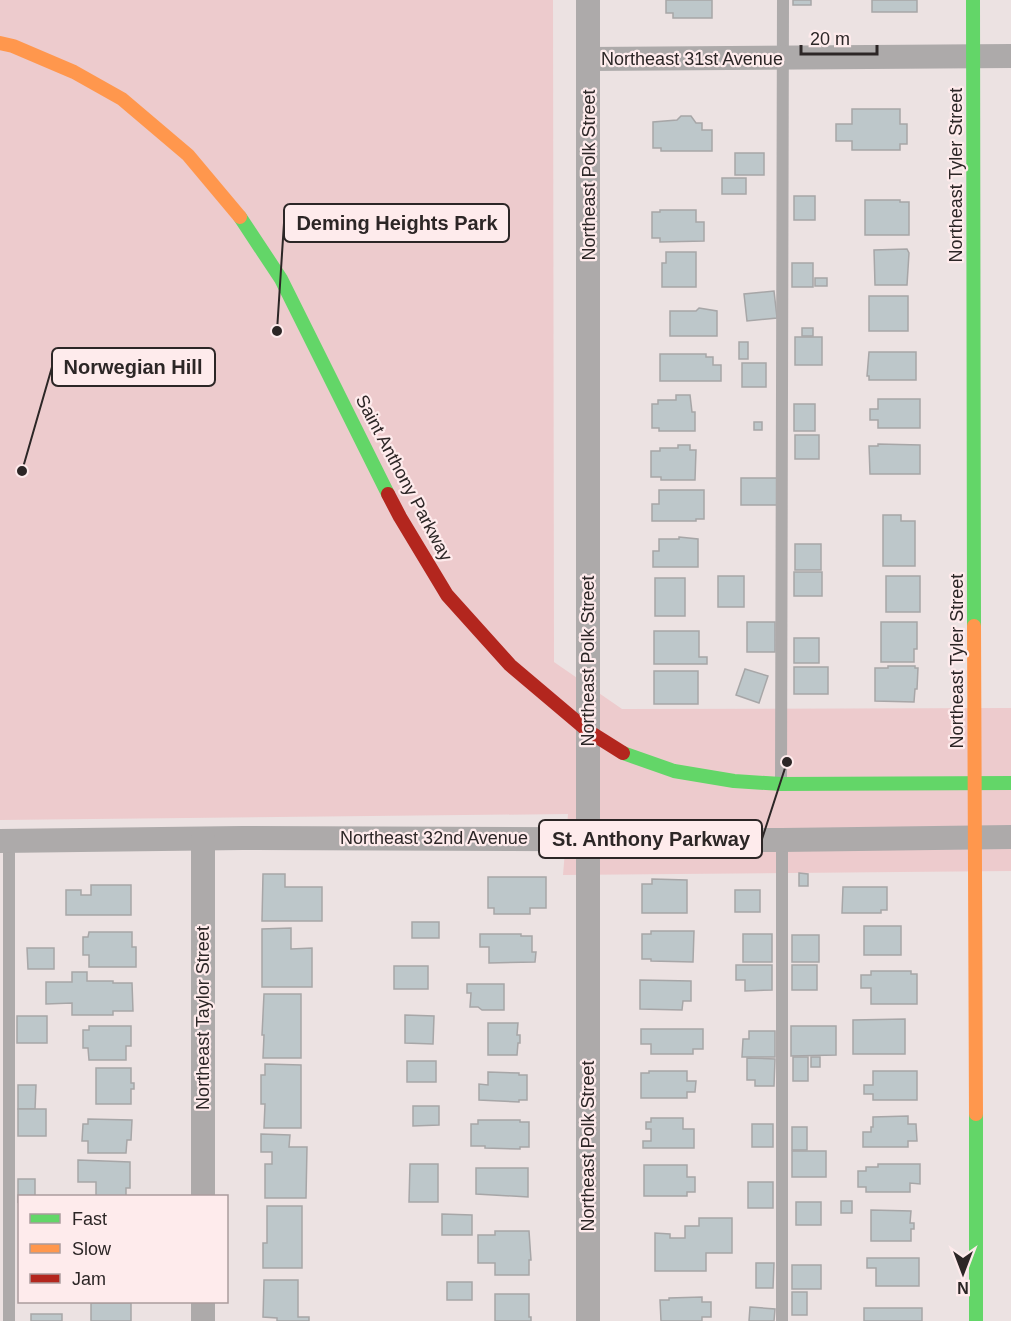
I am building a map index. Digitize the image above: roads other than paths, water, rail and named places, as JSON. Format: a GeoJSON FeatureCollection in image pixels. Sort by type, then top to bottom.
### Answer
{"type":"FeatureCollection","features":[{"type":"Feature","properties":{"kind":"street","name":"Northeast Polk Street"},"geometry":{"type":"LineString","coordinates":[[588,0],[588,1321]]}},
{"type":"Feature","properties":{"kind":"street","name":"Northeast Tyler Street"},"geometry":{"type":"LineString","coordinates":[[973,0],[976,1321]]}},
{"type":"Feature","properties":{"kind":"street","name":"Saint Anthony Parkway"},"geometry":{"type":"LineString","coordinates":[[0,43],[13,46],[74,72],[122,99],[188,155],[238,215],[281,279],[400,517],[447,595],[510,665],[588,731],[626,755],[674,771],[734,781],[781,784],[1011,783]]}},
{"type":"Feature","properties":{"kind":"street","name":"Northeast 31st Avenue"},"geometry":{"type":"LineString","coordinates":[[589,58],[1011,56]]}},
{"type":"Feature","properties":{"kind":"street","name":"Northeast 32nd Avenue"},"geometry":{"type":"LineString","coordinates":[[4,841],[560,838],[782,840],[1011,837]]}},
{"type":"Feature","properties":{"kind":"street","name":"Northeast Taylor Street"},"geometry":{"type":"LineString","coordinates":[[203,839],[203,1195]]}},
{"type":"Feature","properties":{"kind":"street"},"geometry":{"type":"LineString","coordinates":[[203,1303],[203,1321]]}},
{"type":"Feature","properties":{"kind":"lane"},"geometry":{"type":"LineString","coordinates":[[781,784],[783,0]]}},
{"type":"Feature","properties":{"kind":"lane"},"geometry":{"type":"LineString","coordinates":[[782,840],[782,1321]]}},
{"type":"Feature","properties":{"kind":"lane"},"geometry":{"type":"LineString","coordinates":[[4,841],[9,1321]]}},
{"type":"Feature","properties":{"kind":"place","name":"Deming Heights Park"},"geometry":{"type":"Point","coordinates":[277,331]}},
{"type":"Feature","properties":{"kind":"place","name":"Norwegian Hill"},"geometry":{"type":"Point","coordinates":[22,471]}},
{"type":"Feature","properties":{"kind":"place","name":"St. Anthony Parkway"},"geometry":{"type":"Point","coordinates":[787,762]}}]}
